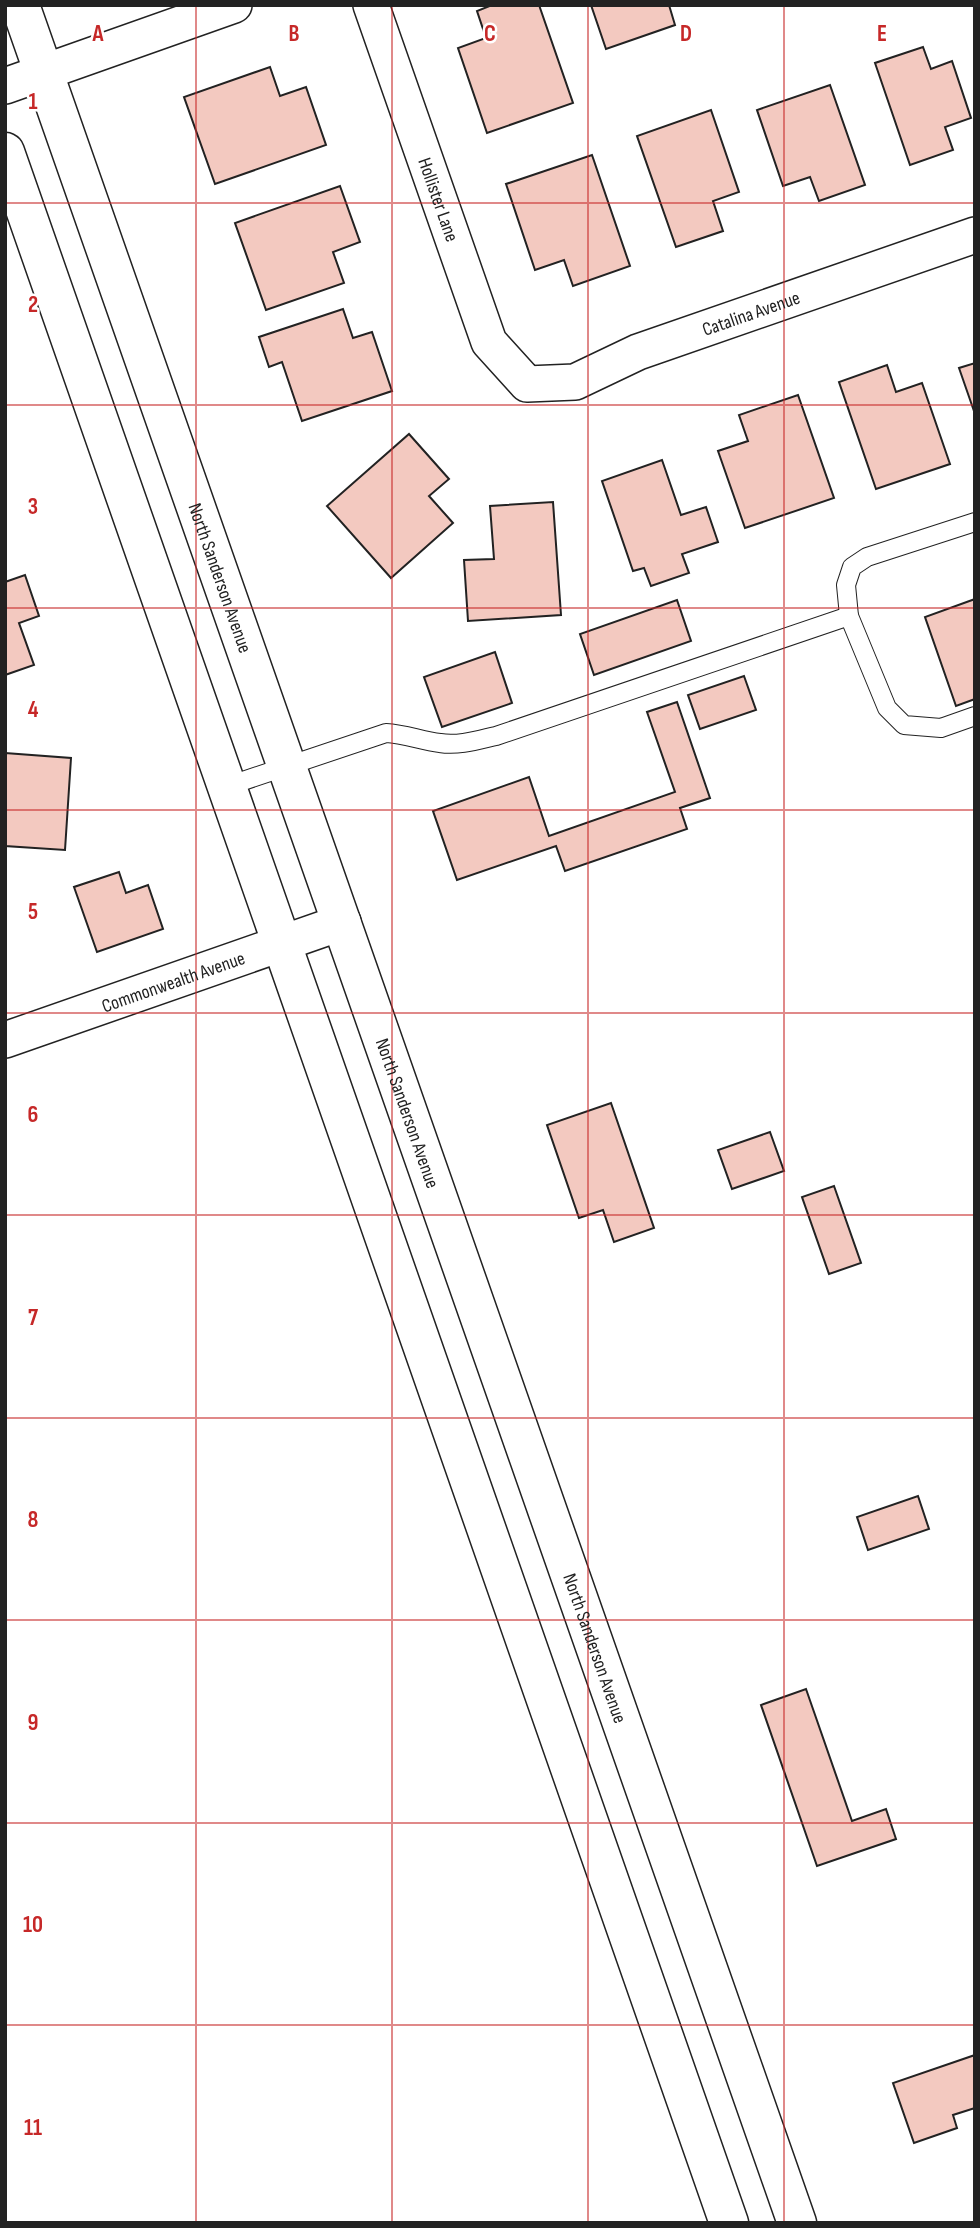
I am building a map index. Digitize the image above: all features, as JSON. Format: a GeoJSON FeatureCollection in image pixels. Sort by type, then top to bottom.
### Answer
{"type":"FeatureCollection","features":[{"type":"Feature","properties":{"kind":"highway","name":"North Sanderson Avenue"},"geometry":{"type":"LineString","coordinates":[[20,5],[797,2223]]}},
{"type":"Feature","properties":{"kind":"highway"},"geometry":{"type":"LineString","coordinates":[[5,152],[729,2223]]}},
{"type":"Feature","properties":{"kind":"street"},"geometry":{"type":"LineString","coordinates":[[5,86],[234,5]]}},
{"type":"Feature","properties":{"kind":"street","name":"Hollister Lane"},"geometry":{"type":"LineString","coordinates":[[372,5],[489,342],[527,384]]}},
{"type":"Feature","properties":{"kind":"street","name":"Catalina Avenue"},"geometry":{"type":"LineString","coordinates":[[527,384],[575,382],[638,352],[975,235]]}},
{"type":"Feature","properties":{"kind":"street","name":"Commonwealth Avenue"},"geometry":{"type":"LineString","coordinates":[[5,1040],[343,922]]}},
{"type":"Feature","properties":{"kind":"lane"},"geometry":{"type":"LineString","coordinates":[[975,522],[867,557],[852,567],[846,584],[849,615],[887,708],[904,725],[941,728],[975,716]]}},
{"type":"Feature","properties":{"kind":"lane"},"geometry":{"type":"LineString","coordinates":[[228,786],[386,733],[407,734],[440,743],[464,743],[496,736],[849,615]]}},
{"type":"Feature","properties":{"kind":"building"},"geometry":{"type":"Polygon","coordinates":[[[492,5],[539,5],[573,103],[487,133],[458,48],[486,38],[477,11],[492,5]]]}},
{"type":"Feature","properties":{"kind":"building"},"geometry":{"type":"Polygon","coordinates":[[[591,5],[669,5],[675,25],[606,49],[591,5]]]}},
{"type":"Feature","properties":{"kind":"building"},"geometry":{"type":"Polygon","coordinates":[[[923,47],[931,69],[952,61],[971,118],[945,127],[953,150],[910,165],[875,63],[923,47]]]}},
{"type":"Feature","properties":{"kind":"building"},"geometry":{"type":"Polygon","coordinates":[[[270,67],[280,96],[306,87],[326,145],[215,184],[184,97],[270,67]]]}},
{"type":"Feature","properties":{"kind":"building"},"geometry":{"type":"Polygon","coordinates":[[[830,85],[865,185],[819,201],[810,177],[783,186],[757,110],[830,85]]]}},
{"type":"Feature","properties":{"kind":"building"},"geometry":{"type":"Polygon","coordinates":[[[711,110],[739,192],[713,201],[723,231],[676,247],[637,136],[711,110]]]}},
{"type":"Feature","properties":{"kind":"building"},"geometry":{"type":"Polygon","coordinates":[[[592,155],[630,266],[573,286],[564,260],[535,270],[506,184],[592,155]]]}},
{"type":"Feature","properties":{"kind":"building"},"geometry":{"type":"Polygon","coordinates":[[[340,186],[360,242],[333,252],[344,283],[266,310],[235,223],[340,186]]]}},
{"type":"Feature","properties":{"kind":"building"},"geometry":{"type":"Polygon","coordinates":[[[343,309],[353,338],[372,332],[392,391],[302,421],[282,362],[269,367],[259,337],[343,309]]]}},
{"type":"Feature","properties":{"kind":"building"},"geometry":{"type":"Polygon","coordinates":[[[975,363],[975,414],[959,368],[975,363]]]}},
{"type":"Feature","properties":{"kind":"building"},"geometry":{"type":"Polygon","coordinates":[[[887,365],[896,392],[922,383],[950,464],[876,489],[839,382],[887,365]]]}},
{"type":"Feature","properties":{"kind":"building"},"geometry":{"type":"Polygon","coordinates":[[[798,395],[834,498],[745,528],[718,451],[748,441],[739,415],[798,395]]]}},
{"type":"Feature","properties":{"kind":"building"},"geometry":{"type":"Polygon","coordinates":[[[409,434],[449,479],[429,496],[453,523],[391,578],[327,506],[409,434]]]}},
{"type":"Feature","properties":{"kind":"building"},"geometry":{"type":"Polygon","coordinates":[[[662,460],[681,515],[706,507],[718,542],[682,554],[689,573],[651,586],[644,568],[633,571],[602,481],[662,460]]]}},
{"type":"Feature","properties":{"kind":"building"},"geometry":{"type":"Polygon","coordinates":[[[553,502],[561,615],[468,621],[464,560],[494,559],[490,506],[553,502]]]}},
{"type":"Feature","properties":{"kind":"building"},"geometry":{"type":"Polygon","coordinates":[[[25,575],[39,616],[19,623],[34,665],[5,675],[5,582],[25,575]]]}},
{"type":"Feature","properties":{"kind":"building"},"geometry":{"type":"Polygon","coordinates":[[[975,599],[975,699],[956,706],[925,617],[975,599]]]}},
{"type":"Feature","properties":{"kind":"building"},"geometry":{"type":"Polygon","coordinates":[[[677,600],[691,641],[594,675],[580,634],[677,600]]]}},
{"type":"Feature","properties":{"kind":"building"},"geometry":{"type":"Polygon","coordinates":[[[495,652],[512,703],[442,727],[424,677],[495,652]]]}},
{"type":"Feature","properties":{"kind":"building"},"geometry":{"type":"Polygon","coordinates":[[[744,676],[756,710],[700,729],[688,695],[744,676]]]}},
{"type":"Feature","properties":{"kind":"building"},"geometry":{"type":"Polygon","coordinates":[[[677,702],[710,798],[680,808],[687,829],[565,871],[556,846],[457,880],[433,811],[529,777],[549,836],[675,792],[647,712],[677,702]]]}},
{"type":"Feature","properties":{"kind":"building"},"geometry":{"type":"Polygon","coordinates":[[[5,753],[71,758],[65,850],[5,846],[5,753]]]}},
{"type":"Feature","properties":{"kind":"building"},"geometry":{"type":"Polygon","coordinates":[[[119,872],[126,893],[148,885],[163,929],[97,952],[74,887],[119,872]]]}},
{"type":"Feature","properties":{"kind":"building"},"geometry":{"type":"Polygon","coordinates":[[[611,1103],[654,1228],[614,1242],[603,1210],[579,1218],[547,1125],[611,1103]]]}},
{"type":"Feature","properties":{"kind":"building"},"geometry":{"type":"Polygon","coordinates":[[[770,1132],[784,1171],[732,1189],[718,1150],[770,1132]]]}},
{"type":"Feature","properties":{"kind":"building"},"geometry":{"type":"Polygon","coordinates":[[[834,1186],[861,1263],[829,1274],[802,1197],[834,1186]]]}},
{"type":"Feature","properties":{"kind":"building"},"geometry":{"type":"Polygon","coordinates":[[[918,1496],[929,1529],[868,1550],[857,1517],[918,1496]]]}},
{"type":"Feature","properties":{"kind":"building"},"geometry":{"type":"Polygon","coordinates":[[[806,1689],[852,1821],[886,1809],[896,1839],[817,1866],[761,1705],[806,1689]]]}},
{"type":"Feature","properties":{"kind":"building"},"geometry":{"type":"Polygon","coordinates":[[[975,2055],[975,2108],[953,2115],[957,2128],[914,2143],[893,2083],[975,2055]]]}}]}
